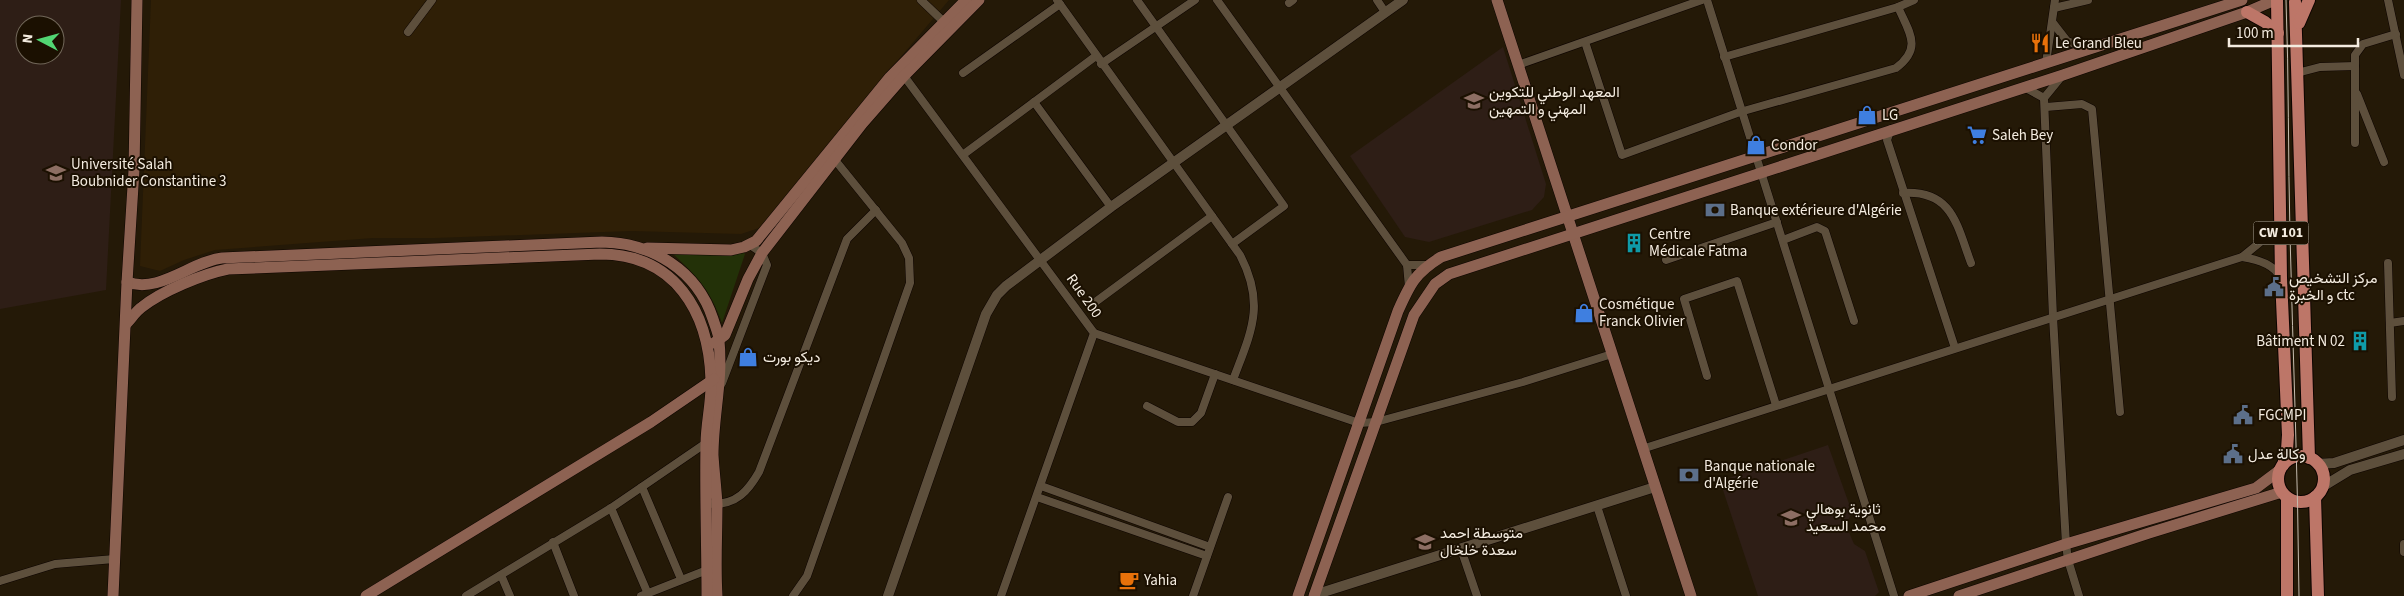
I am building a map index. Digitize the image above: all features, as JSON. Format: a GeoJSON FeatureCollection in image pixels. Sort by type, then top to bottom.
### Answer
{"type":"FeatureCollection","features":[{"type":"Feature","properties":{"kind":"main road"},"geometry":{"type":"LineString","coordinates":[[113,596],[134,170],[137,0]]}},
{"type":"Feature","properties":{"kind":"main road"},"geometry":{"type":"LineString","coordinates":[[642,249],[660,247],[731,250],[750,245],[766,232],[890,77],[966,0]]}},
{"type":"Feature","properties":{"kind":"main road"},"geometry":{"type":"LineString","coordinates":[[708,346],[725,335],[748,279],[762,253],[862,124],[904,76],[979,0]]}},
{"type":"Feature","properties":{"kind":"main road"},"geometry":{"type":"LineString","coordinates":[[1497,0],[1691,596]]}},
{"type":"Feature","properties":{"kind":"main road"},"geometry":{"type":"LineString","coordinates":[[1298,596],[1398,311],[1409,287],[1422,269],[1441,257],[2242,0]]}},
{"type":"Feature","properties":{"kind":"main road"},"geometry":{"type":"LineString","coordinates":[[1314,596],[1414,315],[1435,284],[1449,274],[1875,135],[1889,134],[2024,86],[2063,75],[2247,12],[2276,0],[2288,4],[2296,1]]}},
{"type":"Feature","properties":{"kind":"main road","name":"CW 101"},"geometry":{"type":"LineString","coordinates":[[2276,0],[2281,278],[2288,435],[2287,450],[2282,468]]}},
{"type":"Feature","properties":{"kind":"main road"},"geometry":{"type":"LineString","coordinates":[[2297,31],[2310,0]]}},
{"type":"Feature","properties":{"kind":"main road","name":"CW 101"},"geometry":{"type":"LineString","coordinates":[[2296,1],[2297,74],[2313,461]]}},
{"type":"Feature","properties":{"kind":"main road"},"geometry":{"type":"LineString","coordinates":[[2247,12],[2265,22],[2278,33]]}},
{"type":"Feature","properties":{"kind":"main road"},"geometry":{"type":"LineString","coordinates":[[127,282],[139,286],[151,285],[200,263],[222,258],[602,242],[622,243],[666,259],[692,282],[706,302],[719,339],[720,372],[706,443],[717,596]]}},
{"type":"Feature","properties":{"kind":"main road"},"geometry":{"type":"LineString","coordinates":[[126,324],[141,307],[196,278],[228,269],[424,259],[615,254],[643,260],[673,280],[688,297],[708,346],[716,385],[707,596]]}},
{"type":"Feature","properties":{"kind":"main road"},"geometry":{"type":"LineString","coordinates":[[366,596],[651,422],[716,385]]}},
{"type":"Feature","properties":{"kind":"main road"},"geometry":{"type":"LineString","coordinates":[[1909,596],[2066,544],[2256,488],[2295,457],[2313,461],[2323,474],[2319,492],[2318,596]]}},
{"type":"Feature","properties":{"kind":"main road"},"geometry":{"type":"LineString","coordinates":[[2282,468],[2278,485],[2284,495],[2287,596]]}},
{"type":"Feature","properties":{"kind":"main road"},"geometry":{"type":"LineString","coordinates":[[1959,596],[2149,532],[2284,495],[2301,502],[2319,492]]}},
{"type":"Feature","properties":{"kind":"street"},"geometry":{"type":"LineString","coordinates":[[408,32],[432,0]]}},
{"type":"Feature","properties":{"kind":"street"},"geometry":{"type":"LineString","coordinates":[[921,0],[944,22]]}},
{"type":"Feature","properties":{"kind":"street"},"geometry":{"type":"LineString","coordinates":[[1137,0],[1284,206],[1232,244]]}},
{"type":"Feature","properties":{"kind":"street"},"geometry":{"type":"LineString","coordinates":[[1101,64],[1195,0]]}},
{"type":"Feature","properties":{"kind":"street"},"geometry":{"type":"LineString","coordinates":[[1217,0],[1407,265],[1409,287]]}},
{"type":"Feature","properties":{"kind":"street"},"geometry":{"type":"LineString","coordinates":[[1377,0],[1385,12]]}},
{"type":"Feature","properties":{"kind":"street"},"geometry":{"type":"LineString","coordinates":[[888,596],[986,314],[997,294],[1111,207],[1403,0]]}},
{"type":"Feature","properties":{"kind":"street"},"geometry":{"type":"LineString","coordinates":[[1518,65],[1702,0]]}},
{"type":"Feature","properties":{"kind":"street"},"geometry":{"type":"LineString","coordinates":[[1707,0],[1740,112],[1783,240],[1894,596]]}},
{"type":"Feature","properties":{"kind":"street"},"geometry":{"type":"LineString","coordinates":[[1724,57],[1898,7],[1914,0]]}},
{"type":"Feature","properties":{"kind":"street"},"geometry":{"type":"LineString","coordinates":[[2046,63],[2053,23],[2054,4],[2088,0]]}},
{"type":"Feature","properties":{"kind":"street"},"geometry":{"type":"LineString","coordinates":[[2388,1],[2404,74]]}},
{"type":"Feature","properties":{"kind":"street"},"geometry":{"type":"LineString","coordinates":[[963,73],[1058,2],[1232,244],[1248,271],[1255,300],[1253,320],[1249,337],[1233,380]]}},
{"type":"Feature","properties":{"kind":"street"},"geometry":{"type":"LineString","coordinates":[[1585,42],[1622,155],[1740,112],[1896,68],[1906,60],[1912,51],[1912,39],[1898,7]]}},
{"type":"Feature","properties":{"kind":"street"},"geometry":{"type":"LineString","coordinates":[[2053,23],[2067,41],[2088,49]]}},
{"type":"Feature","properties":{"kind":"street"},"geometry":{"type":"LineString","coordinates":[[2355,143],[2355,55],[2363,44],[2396,34]]}},
{"type":"Feature","properties":{"kind":"street"},"geometry":{"type":"LineString","coordinates":[[964,154],[1096,56]]}},
{"type":"Feature","properties":{"kind":"street"},"geometry":{"type":"LineString","coordinates":[[2297,74],[2320,67],[2355,66]]}},
{"type":"Feature","properties":{"kind":"street"},"geometry":{"type":"LineString","coordinates":[[2044,98],[2063,75]]}},
{"type":"Feature","properties":{"kind":"street","name":"Rue 200"},"geometry":{"type":"LineString","coordinates":[[904,76],[964,154],[1094,333],[1001,596]]}},
{"type":"Feature","properties":{"kind":"street"},"geometry":{"type":"LineString","coordinates":[[2024,86],[2044,98],[2046,108],[2052,317],[2066,544],[2068,560],[2078,596]]}},
{"type":"Feature","properties":{"kind":"street"},"geometry":{"type":"LineString","coordinates":[[2355,88],[2384,162]]}},
{"type":"Feature","properties":{"kind":"street"},"geometry":{"type":"LineString","coordinates":[[1034,102],[1111,207]]}},
{"type":"Feature","properties":{"kind":"street"},"geometry":{"type":"LineString","coordinates":[[2046,108],[2082,104],[2092,109],[2120,412]]}},
{"type":"Feature","properties":{"kind":"street"},"geometry":{"type":"LineString","coordinates":[[1889,134],[1904,193],[1955,348]]}},
{"type":"Feature","properties":{"kind":"street"},"geometry":{"type":"LineString","coordinates":[[793,596],[807,576],[910,283],[909,258],[902,243],[835,160]]}},
{"type":"Feature","properties":{"kind":"street"},"geometry":{"type":"LineString","coordinates":[[1904,193],[1916,192],[1930,196],[1944,204],[1952,212],[1971,263]]}},
{"type":"Feature","properties":{"kind":"street"},"geometry":{"type":"LineString","coordinates":[[711,504],[742,497],[759,472],[847,239],[876,210]]}},
{"type":"Feature","properties":{"kind":"street"},"geometry":{"type":"LineString","coordinates":[[1094,303],[1212,216]]}},
{"type":"Feature","properties":{"kind":"street"},"geometry":{"type":"LineString","coordinates":[[1666,260],[1777,222]]}},
{"type":"Feature","properties":{"kind":"street"},"geometry":{"type":"LineString","coordinates":[[1642,449],[2242,257],[2281,225]]}},
{"type":"Feature","properties":{"kind":"street"},"geometry":{"type":"LineString","coordinates":[[1783,240],[1817,227],[1825,231],[1854,321]]}},
{"type":"Feature","properties":{"kind":"street"},"geometry":{"type":"LineString","coordinates":[[716,385],[766,268],[766,261],[762,253],[750,245]]}},
{"type":"Feature","properties":{"kind":"street"},"geometry":{"type":"LineString","coordinates":[[2242,257],[2255,259],[2267,264],[2278,272],[2281,278]]}},
{"type":"Feature","properties":{"kind":"street"},"geometry":{"type":"LineString","coordinates":[[2388,263],[2392,397]]}},
{"type":"Feature","properties":{"kind":"street"},"geometry":{"type":"LineString","coordinates":[[1407,265],[1429,265]]}},
{"type":"Feature","properties":{"kind":"street"},"geometry":{"type":"LineString","coordinates":[[1707,376],[1684,299],[1737,281],[1776,405]]}},
{"type":"Feature","properties":{"kind":"street"},"geometry":{"type":"LineString","coordinates":[[2390,323],[2404,321]]}},
{"type":"Feature","properties":{"kind":"street"},"geometry":{"type":"LineString","coordinates":[[1094,333],[1359,423],[1376,422],[1523,382],[1612,354]]}},
{"type":"Feature","properties":{"kind":"street"},"geometry":{"type":"LineString","coordinates":[[1147,406],[1178,422],[1192,422],[1201,413],[1215,374]]}},
{"type":"Feature","properties":{"kind":"street"},"geometry":{"type":"LineString","coordinates":[[2313,461],[2334,463],[2404,440]]}},
{"type":"Feature","properties":{"kind":"street"},"geometry":{"type":"LineString","coordinates":[[466,596],[612,508],[706,443]]}},
{"type":"Feature","properties":{"kind":"street"},"geometry":{"type":"LineString","coordinates":[[2319,492],[2350,470],[2404,454]]}},
{"type":"Feature","properties":{"kind":"street"},"geometry":{"type":"LineString","coordinates":[[1041,486],[1210,547]]}},
{"type":"Feature","properties":{"kind":"street"},"geometry":{"type":"LineString","coordinates":[[642,487],[681,579]]}},
{"type":"Feature","properties":{"kind":"street"},"geometry":{"type":"LineString","coordinates":[[1314,596],[1655,487]]}},
{"type":"Feature","properties":{"kind":"street"},"geometry":{"type":"LineString","coordinates":[[1037,497],[1207,556]]}},
{"type":"Feature","properties":{"kind":"street"},"geometry":{"type":"LineString","coordinates":[[1192,596],[1228,497]]}},
{"type":"Feature","properties":{"kind":"street"},"geometry":{"type":"LineString","coordinates":[[1597,506],[1626,596]]}},
{"type":"Feature","properties":{"kind":"street"},"geometry":{"type":"LineString","coordinates":[[612,508],[644,595],[707,570]]}},
{"type":"Feature","properties":{"kind":"street"},"geometry":{"type":"LineString","coordinates":[[553,542],[574,596]]}},
{"type":"Feature","properties":{"kind":"street"},"geometry":{"type":"LineString","coordinates":[[2404,544],[2404,552]]}},
{"type":"Feature","properties":{"kind":"street"},"geometry":{"type":"LineString","coordinates":[[1462,549],[1477,596]]}},
{"type":"Feature","properties":{"kind":"street"},"geometry":{"type":"LineString","coordinates":[[0,580],[55,564],[114,559]]}},
{"type":"Feature","properties":{"kind":"street"},"geometry":{"type":"LineString","coordinates":[[502,575],[510,596]]}},
{"type":"Feature","properties":{"kind":"shaded area","name":"Université Salah Boubnider Constantine 3"},"geometry":{"type":"Polygon","coordinates":[[[0,0],[121,0],[106,290],[0,309],[0,0]]]}},
{"type":"Feature","properties":{"kind":"shaded area"},"geometry":{"type":"Polygon","coordinates":[[[151,0],[949,0],[849,118],[793,195],[762,227],[741,234],[631,231],[435,238],[373,238],[215,250],[184,260],[160,271],[140,266],[151,0]]]}},
{"type":"Feature","properties":{"kind":"shaded area","name":"المعهد الوطني للتكوين المهني و التمهين"},"geometry":{"type":"Polygon","coordinates":[[[1503,47],[1546,184],[1544,197],[1532,210],[1429,242],[1405,237],[1350,156],[1503,47]]]}},
{"type":"Feature","properties":{"kind":"shaded area","name":"ثانوية بوهالي محمد السعيد"},"geometry":{"type":"Polygon","coordinates":[[[1828,445],[1852,512],[1846,525],[1854,544],[1865,551],[1879,592],[1875,596],[1758,596],[1720,481],[1828,445]]]}},
{"type":"Feature","properties":{"kind":"green space"},"geometry":{"type":"Polygon","coordinates":[[[671,252],[743,252],[745,254],[722,323],[713,301],[702,284],[671,252]]]}},
{"type":"Feature","properties":{"kind":"tram line"},"geometry":{"type":"LineString","coordinates":[[2286,0],[2299,596]]}},
{"type":"Feature","properties":{"kind":"place","name":"Le Grand Bleu"},"geometry":{"type":"Point","coordinates":[2040,43]}},
{"type":"Feature","properties":{"kind":"place","name":"المعهد الوطني للتكوين المهني و التمهين"},"geometry":{"type":"Point","coordinates":[1474,101]}},
{"type":"Feature","properties":{"kind":"place","name":"LG"},"geometry":{"type":"Point","coordinates":[1867,115]}},
{"type":"Feature","properties":{"kind":"place","name":"Saleh Bey"},"geometry":{"type":"Point","coordinates":[1977,135]}},
{"type":"Feature","properties":{"kind":"place","name":"Condor"},"geometry":{"type":"Point","coordinates":[1756,145]}},
{"type":"Feature","properties":{"kind":"place","name":"Université Salah Boubnider Constantine 3"},"geometry":{"type":"Point","coordinates":[56,173]}},
{"type":"Feature","properties":{"kind":"place","name":"Banque extérieure d'Algérie"},"geometry":{"type":"Point","coordinates":[1715,210]}},
{"type":"Feature","properties":{"kind":"place","name":"Centre Médicale Fatma"},"geometry":{"type":"Point","coordinates":[1634,243]}},
{"type":"Feature","properties":{"kind":"place","name":"مركز التشخيص و الخبرة ctc"},"geometry":{"type":"Point","coordinates":[2274,287]}},
{"type":"Feature","properties":{"kind":"place","name":"Cosmétique Franck Olivier"},"geometry":{"type":"Point","coordinates":[1584,313]}},
{"type":"Feature","properties":{"kind":"place","name":"Bâtiment N 02"},"geometry":{"type":"Point","coordinates":[2360,341]}},
{"type":"Feature","properties":{"kind":"place","name":"ديكو بورت"},"geometry":{"type":"Point","coordinates":[748,357]}},
{"type":"Feature","properties":{"kind":"place","name":"FGCMPI"},"geometry":{"type":"Point","coordinates":[2243,415]}},
{"type":"Feature","properties":{"kind":"place","name":"وكالة عدل"},"geometry":{"type":"Point","coordinates":[2233,454]}},
{"type":"Feature","properties":{"kind":"place","name":"Banque nationale d'Algérie"},"geometry":{"type":"Point","coordinates":[1689,475]}},
{"type":"Feature","properties":{"kind":"place","name":"ثانوية بوهالي محمد السعيد"},"geometry":{"type":"Point","coordinates":[1791,518]}},
{"type":"Feature","properties":{"kind":"place","name":"متوسطة احمد سعدة خلخال"},"geometry":{"type":"Point","coordinates":[1425,542]}},
{"type":"Feature","properties":{"kind":"place","name":"Yahia"},"geometry":{"type":"Point","coordinates":[1129,580]}}]}
